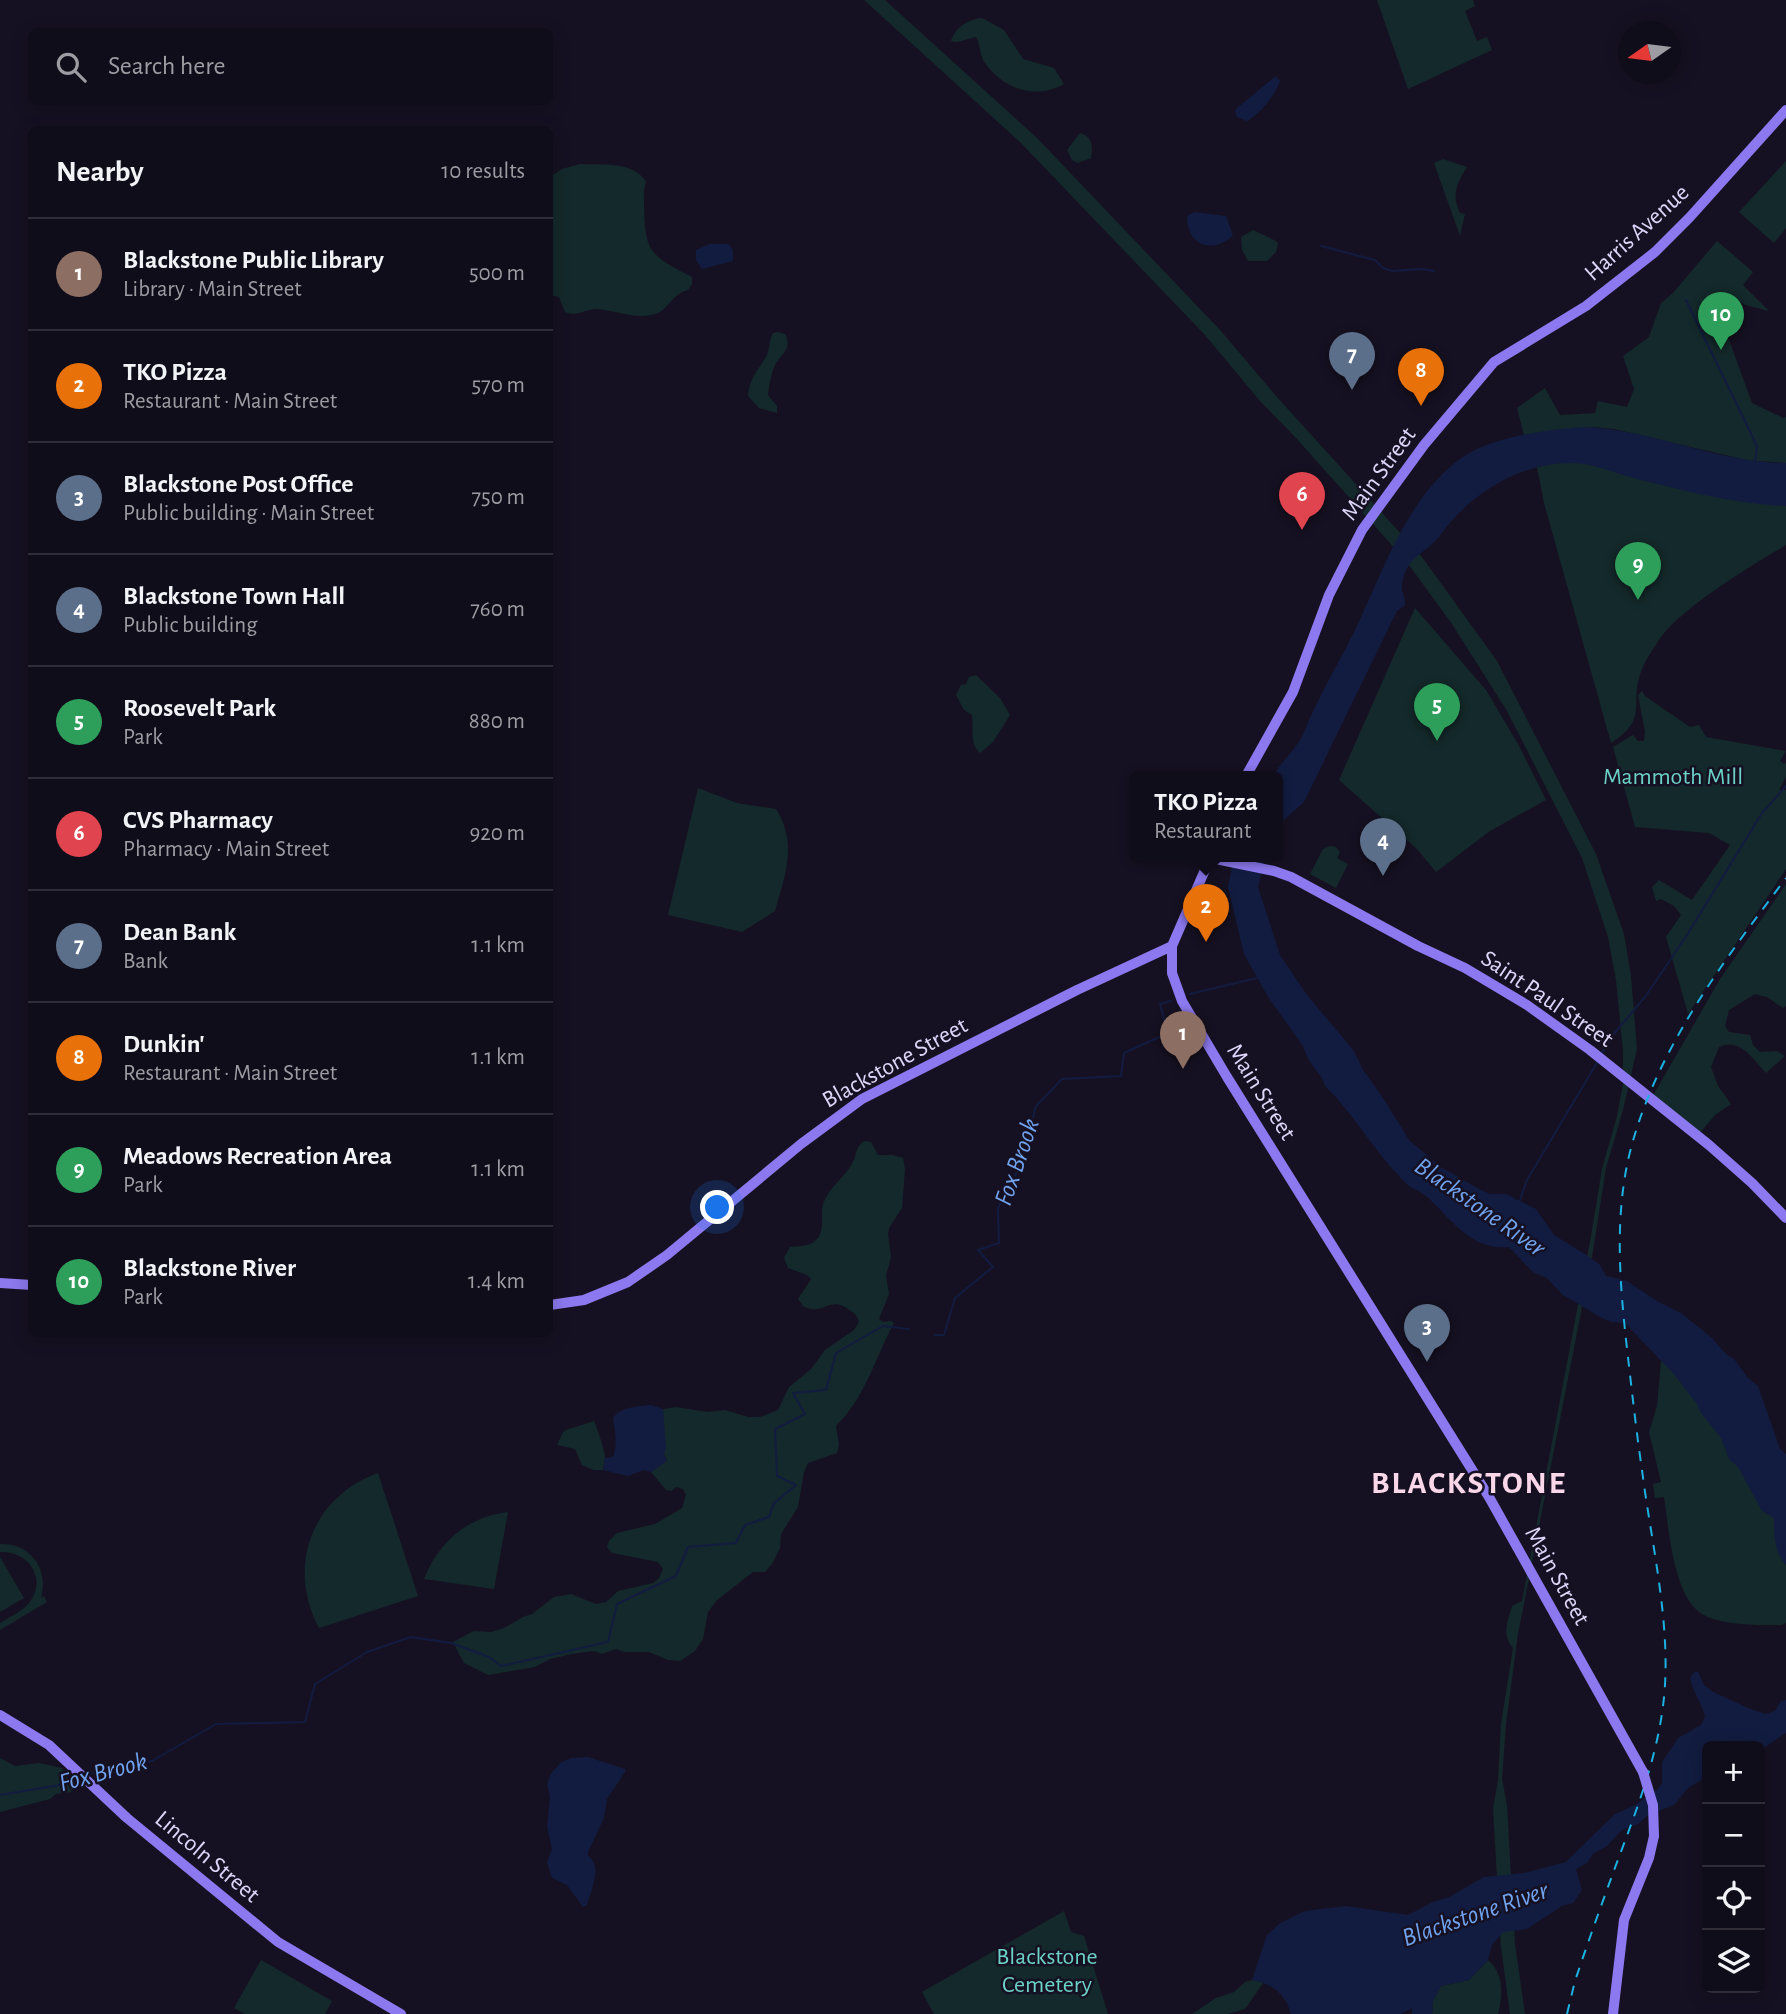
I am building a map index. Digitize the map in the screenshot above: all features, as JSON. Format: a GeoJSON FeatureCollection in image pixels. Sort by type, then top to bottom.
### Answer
{"type":"FeatureCollection","features":[{"type":"Feature","properties":{"kind":"main road","name":"Harris Avenue"},"geometry":{"type":"LineString","coordinates":[[1494,361],[1581,309],[1646,259],[1690,217],[1786,110]]}},
{"type":"Feature","properties":{"kind":"main road","name":"Main Street"},"geometry":{"type":"LineString","coordinates":[[1249,771],[1293,692],[1329,595],[1368,520],[1424,444],[1494,361]]}},
{"type":"Feature","properties":{"kind":"main road","name":"Main Street"},"geometry":{"type":"LineString","coordinates":[[1209,862],[1172,946],[1172,972],[1186,1010],[1489,1497],[1643,1772],[1654,1810],[1654,1836],[1649,1858],[1624,1920],[1613,2014]]}},
{"type":"Feature","properties":{"kind":"main road","name":"Saint Paul Street"},"geometry":{"type":"LineString","coordinates":[[1233,862],[1274,871],[1302,883],[1511,994],[1589,1049],[1709,1145],[1786,1218]]}},
{"type":"Feature","properties":{"kind":"main road","name":"Blackstone Street"},"geometry":{"type":"LineString","coordinates":[[553,1305],[584,1300],[628,1282],[667,1255],[801,1144],[862,1099],[1077,990],[1172,946]]}},
{"type":"Feature","properties":{"kind":"main road"},"geometry":{"type":"LineString","coordinates":[[0,1283],[28,1285]]}},
{"type":"Feature","properties":{"kind":"main road","name":"Lincoln Street"},"geometry":{"type":"LineString","coordinates":[[0,1715],[40,1738],[127,1818],[278,1942],[401,2014]]}},
{"type":"Feature","properties":{"kind":"green space"},"geometry":{"type":"Polygon","coordinates":[[[864,0],[885,0],[1037,138],[1221,331],[1422,557],[1497,661],[1596,854],[1624,934],[1631,976],[1637,1049],[1606,1168],[1593,1251],[1518,1634],[1506,1724],[1502,1779],[1507,1805],[1515,1944],[1525,2014],[1510,2014],[1501,1947],[1493,1808],[1498,1781],[1501,1724],[1513,1648],[1507,1638],[1506,1628],[1512,1606],[1522,1601],[1602,1169],[1623,1084],[1623,1052],[1616,980],[1608,937],[1582,858],[1507,711],[1452,624],[1406,561],[1260,401],[1205,335],[1020,142],[864,0]]]}},
{"type":"Feature","properties":{"kind":"green space"},"geometry":{"type":"Polygon","coordinates":[[[1377,0],[1473,0],[1475,6],[1465,11],[1477,41],[1487,37],[1492,50],[1408,89],[1377,0]]]}},
{"type":"Feature","properties":{"kind":"green space"},"geometry":{"type":"Polygon","coordinates":[[[982,18],[1004,30],[1023,59],[1054,68],[1064,84],[1042,91],[1021,89],[1001,80],[992,72],[983,60],[976,37],[951,41],[963,25],[982,18]]]}},
{"type":"Feature","properties":{"kind":"green space"},"geometry":{"type":"Polygon","coordinates":[[[1080,133],[1090,140],[1092,150],[1091,158],[1078,163],[1072,160],[1067,150],[1080,133]]]}},
{"type":"Feature","properties":{"kind":"green space"},"geometry":{"type":"Polygon","coordinates":[[[1443,159],[1467,167],[1458,184],[1456,195],[1457,207],[1460,213],[1465,214],[1460,236],[1434,163],[1443,159]]]}},
{"type":"Feature","properties":{"kind":"green space"},"geometry":{"type":"Polygon","coordinates":[[[1786,161],[1786,228],[1774,243],[1739,212],[1786,161]]]}},
{"type":"Feature","properties":{"kind":"green space"},"geometry":{"type":"Polygon","coordinates":[[[580,164],[607,165],[625,167],[641,175],[646,182],[644,193],[648,242],[658,257],[692,277],[688,290],[678,294],[666,307],[651,315],[635,316],[597,309],[578,313],[565,312],[559,297],[553,296],[553,175],[562,169],[580,164]]]}},
{"type":"Feature","properties":{"kind":"green space"},"geometry":{"type":"Polygon","coordinates":[[[1253,230],[1278,244],[1276,252],[1267,261],[1248,261],[1242,250],[1241,237],[1253,230]]]}},
{"type":"Feature","properties":{"kind":"green space"},"geometry":{"type":"Polygon","coordinates":[[[1717,241],[1753,272],[1743,285],[1769,311],[1745,305],[1738,300],[1728,313],[1724,326],[1752,403],[1786,417],[1786,463],[1746,460],[1614,429],[1594,427],[1524,435],[1517,408],[1545,388],[1560,415],[1595,413],[1598,401],[1627,407],[1634,389],[1623,356],[1649,337],[1661,303],[1673,293],[1717,241]]]}},
{"type":"Feature","properties":{"kind":"green space"},"geometry":{"type":"Polygon","coordinates":[[[773,333],[785,334],[788,343],[775,365],[769,388],[768,395],[777,406],[777,413],[759,408],[748,396],[752,379],[767,355],[773,333]]]}},
{"type":"Feature","properties":{"kind":"green space"},"geometry":{"type":"Polygon","coordinates":[[[1563,462],[1584,462],[1786,503],[1786,545],[1719,587],[1671,625],[1642,669],[1638,681],[1636,710],[1630,726],[1611,743],[1544,503],[1537,467],[1563,462]]]}},
{"type":"Feature","properties":{"kind":"green space"},"geometry":{"type":"Polygon","coordinates":[[[1415,608],[1486,690],[1518,744],[1546,800],[1490,831],[1436,872],[1417,849],[1339,780],[1415,608]]]}},
{"type":"Feature","properties":{"kind":"green space"},"geometry":{"type":"Polygon","coordinates":[[[976,675],[1000,698],[1010,715],[993,742],[980,753],[973,740],[972,715],[964,710],[956,695],[969,677],[976,675]]]}},
{"type":"Feature","properties":{"kind":"green space","name":"Mammoth Mill"},"geometry":{"type":"Polygon","coordinates":[[[1642,691],[1645,696],[1690,727],[1699,725],[1706,737],[1786,751],[1780,761],[1786,763],[1786,777],[1779,790],[1786,790],[1786,869],[1688,1014],[1666,937],[1681,915],[1674,906],[1661,899],[1656,901],[1652,887],[1659,880],[1692,900],[1730,845],[1709,833],[1635,827],[1613,747],[1633,735],[1638,741],[1644,741],[1645,732],[1638,695],[1642,691]]]}},
{"type":"Feature","properties":{"kind":"green space"},"geometry":{"type":"Polygon","coordinates":[[[698,788],[737,803],[776,809],[787,835],[788,860],[775,911],[742,932],[668,915],[698,788]]]}},
{"type":"Feature","properties":{"kind":"green space"},"geometry":{"type":"Polygon","coordinates":[[[1336,847],[1340,852],[1337,858],[1348,864],[1336,888],[1310,874],[1323,849],[1336,847]]]}},
{"type":"Feature","properties":{"kind":"green space"},"geometry":{"type":"Polygon","coordinates":[[[1786,884],[1786,1006],[1783,1008],[1767,997],[1755,994],[1729,1010],[1725,1026],[1729,1032],[1750,1035],[1753,1045],[1760,1052],[1777,1051],[1785,1056],[1766,1073],[1740,1047],[1719,1047],[1711,1067],[1718,1086],[1731,1104],[1715,1115],[1700,1133],[1651,1099],[1720,979],[1786,884]]]}},
{"type":"Feature","properties":{"kind":"green space"},"geometry":{"type":"Polygon","coordinates":[[[864,1141],[871,1142],[878,1155],[903,1158],[905,1169],[902,1208],[889,1228],[891,1257],[886,1276],[889,1294],[879,1319],[894,1323],[855,1403],[836,1426],[839,1445],[837,1453],[808,1463],[798,1507],[781,1534],[780,1548],[772,1564],[765,1572],[753,1572],[717,1600],[708,1612],[703,1639],[695,1651],[680,1661],[668,1660],[649,1652],[624,1652],[616,1649],[602,1654],[594,1651],[572,1654],[550,1659],[535,1667],[488,1675],[464,1663],[453,1642],[474,1631],[491,1632],[504,1628],[532,1614],[554,1597],[571,1594],[596,1604],[606,1602],[618,1591],[653,1583],[659,1578],[663,1569],[658,1562],[612,1553],[607,1547],[617,1533],[655,1524],[682,1508],[686,1495],[683,1489],[676,1487],[672,1491],[666,1490],[651,1472],[667,1460],[664,1454],[663,1409],[676,1407],[708,1412],[725,1410],[748,1417],[760,1417],[778,1410],[789,1387],[811,1369],[825,1350],[854,1330],[859,1322],[852,1312],[842,1305],[816,1309],[803,1306],[798,1299],[811,1279],[788,1268],[784,1258],[790,1247],[810,1244],[819,1236],[823,1204],[849,1169],[857,1149],[864,1141]]]}},
{"type":"Feature","properties":{"kind":"green space"},"geometry":{"type":"Polygon","coordinates":[[[1662,1351],[1786,1482],[1786,1623],[1782,1625],[1719,1621],[1702,1614],[1692,1605],[1685,1593],[1674,1561],[1664,1497],[1655,1498],[1653,1484],[1661,1482],[1649,1432],[1657,1406],[1662,1351]]]}},
{"type":"Feature","properties":{"kind":"green space"},"geometry":{"type":"Polygon","coordinates":[[[594,1421],[605,1454],[603,1470],[582,1465],[575,1449],[557,1445],[566,1430],[594,1421]]]}},
{"type":"Feature","properties":{"kind":"green space"},"geometry":{"type":"Polygon","coordinates":[[[378,1473],[418,1596],[319,1628],[309,1605],[305,1581],[311,1536],[336,1499],[355,1484],[378,1473]]]}},
{"type":"Feature","properties":{"kind":"green space"},"geometry":{"type":"Polygon","coordinates":[[[508,1512],[494,1589],[424,1579],[438,1553],[457,1533],[480,1519],[508,1512]]]}},
{"type":"Feature","properties":{"kind":"green space"},"geometry":{"type":"Polygon","coordinates":[[[0,1544],[21,1548],[35,1560],[42,1577],[41,1598],[44,1596],[47,1602],[0,1630],[0,1623],[28,1604],[37,1582],[31,1566],[18,1555],[0,1552],[0,1544]]]}},
{"type":"Feature","properties":{"kind":"green space"},"geometry":{"type":"Polygon","coordinates":[[[0,1557],[24,1598],[0,1612],[0,1557]]]}},
{"type":"Feature","properties":{"kind":"green space"},"geometry":{"type":"Polygon","coordinates":[[[0,1758],[15,1766],[39,1763],[62,1768],[73,1787],[71,1792],[56,1794],[50,1799],[0,1812],[0,1758]]]}},
{"type":"Feature","properties":{"kind":"green space","name":"Blackstone Cemetery"},"geometry":{"type":"Polygon","coordinates":[[[1064,1911],[1071,1932],[1084,1936],[1108,2014],[934,2014],[922,1992],[1064,1911]]]}},
{"type":"Feature","properties":{"kind":"green space"},"geometry":{"type":"Polygon","coordinates":[[[261,1960],[332,2001],[325,2014],[245,2014],[234,2008],[261,1960]]]}},
{"type":"Feature","properties":{"kind":"green space"},"geometry":{"type":"Polygon","coordinates":[[[1488,1960],[1500,1978],[1501,2000],[1498,2014],[1432,2014],[1433,2001],[1441,1986],[1469,1980],[1488,1960]]]}},
{"type":"Feature","properties":{"kind":"green space"},"geometry":{"type":"Polygon","coordinates":[[[1245,1982],[1264,1982],[1245,2009],[1228,2014],[1192,2014],[1216,1998],[1234,1992],[1245,1982]]]}},
{"type":"Feature","properties":{"kind":"water"},"geometry":{"type":"Polygon","coordinates":[[[1276,76],[1280,81],[1278,86],[1262,109],[1247,121],[1237,117],[1237,108],[1276,76]]]}},
{"type":"Feature","properties":{"kind":"water"},"geometry":{"type":"Polygon","coordinates":[[[1194,212],[1226,216],[1233,235],[1217,245],[1210,246],[1196,240],[1188,226],[1187,216],[1194,212]]]}},
{"type":"Feature","properties":{"kind":"water"},"geometry":{"type":"Polygon","coordinates":[[[710,244],[729,244],[733,250],[733,261],[702,269],[696,260],[696,250],[710,244]]]}},
{"type":"Feature","properties":{"kind":"water"},"geometry":{"type":"Polygon","coordinates":[[[1583,427],[1609,429],[1735,458],[1786,463],[1786,506],[1707,496],[1580,463],[1535,468],[1500,482],[1468,505],[1407,568],[1402,585],[1405,605],[1397,611],[1304,802],[1283,822],[1283,771],[1276,771],[1303,735],[1396,540],[1422,498],[1438,479],[1469,453],[1516,436],[1583,427]]]}},
{"type":"Feature","properties":{"kind":"water"},"geometry":{"type":"Polygon","coordinates":[[[1233,862],[1264,862],[1258,887],[1280,955],[1307,995],[1354,1051],[1363,1070],[1409,1140],[1441,1167],[1479,1189],[1490,1194],[1506,1194],[1536,1209],[1554,1235],[1600,1265],[1606,1276],[1627,1281],[1681,1313],[1712,1338],[1758,1386],[1780,1449],[1786,1454],[1786,1565],[1777,1549],[1774,1518],[1762,1511],[1738,1467],[1729,1459],[1721,1438],[1673,1373],[1625,1323],[1602,1318],[1563,1295],[1547,1278],[1533,1272],[1509,1247],[1483,1244],[1462,1231],[1426,1196],[1408,1185],[1376,1148],[1325,1086],[1303,1046],[1268,997],[1244,954],[1228,887],[1233,862]]]}},
{"type":"Feature","properties":{"kind":"water"},"geometry":{"type":"Polygon","coordinates":[[[651,1405],[663,1409],[666,1448],[664,1454],[667,1461],[651,1472],[644,1470],[628,1476],[603,1470],[605,1458],[613,1457],[615,1452],[613,1418],[625,1409],[651,1405]]]}},
{"type":"Feature","properties":{"kind":"water"},"geometry":{"type":"Polygon","coordinates":[[[1694,1672],[1698,1672],[1704,1685],[1713,1692],[1765,1714],[1775,1711],[1781,1701],[1786,1700],[1786,1733],[1765,1747],[1765,1741],[1702,1741],[1702,1780],[1688,1788],[1675,1804],[1622,1830],[1607,1846],[1593,1854],[1587,1863],[1576,1869],[1582,1890],[1573,1903],[1562,1906],[1527,1929],[1503,1932],[1492,1945],[1488,1960],[1469,1980],[1441,1986],[1433,2001],[1432,2014],[1412,2014],[1412,2008],[1400,2014],[1291,2014],[1277,1991],[1252,1980],[1267,1935],[1279,1924],[1305,1911],[1346,1906],[1408,1915],[1449,1897],[1484,1877],[1524,1873],[1566,1862],[1615,1814],[1635,1805],[1658,1789],[1662,1783],[1662,1762],[1678,1738],[1701,1725],[1705,1717],[1690,1678],[1694,1672]]]}},
{"type":"Feature","properties":{"kind":"water"},"geometry":{"type":"Polygon","coordinates":[[[588,1757],[625,1769],[625,1772],[607,1799],[604,1818],[588,1852],[595,1872],[587,1905],[583,1907],[567,1885],[552,1878],[547,1862],[552,1849],[547,1827],[550,1797],[547,1784],[560,1763],[571,1758],[588,1757]]]}},
{"type":"Feature","properties":{"kind":"waterway"},"geometry":{"type":"LineString","coordinates":[[1321,246],[1375,260],[1383,268],[1392,271],[1434,271]]}},
{"type":"Feature","properties":{"kind":"waterway"},"geometry":{"type":"LineString","coordinates":[[1686,300],[1757,446],[1755,464]]}},
{"type":"Feature","properties":{"kind":"waterway"},"geometry":{"type":"LineString","coordinates":[[1602,1053],[1613,1035],[1645,997],[1687,935],[1762,813],[1786,786]]}},
{"type":"Feature","properties":{"kind":"waterway","name":"Fox Brook"},"geometry":{"type":"LineString","coordinates":[[1190,994],[1257,978]]}},
{"type":"Feature","properties":{"kind":"waterway","name":"Fox Brook"},"geometry":{"type":"LineString","coordinates":[[935,1335],[944,1335],[955,1298],[993,1267],[978,1250],[999,1243],[998,1208],[1021,1164],[1036,1106],[1062,1079],[1121,1076],[1124,1053],[1168,1033],[1160,1004],[1171,1001]]}},
{"type":"Feature","properties":{"kind":"waterway"},"geometry":{"type":"LineString","coordinates":[[1519,1203],[1527,1180],[1598,1061]]}},
{"type":"Feature","properties":{"kind":"waterway","name":"Fox Brook"},"geometry":{"type":"LineString","coordinates":[[85,1774],[152,1761],[216,1724],[305,1722],[315,1684],[367,1652],[411,1637],[451,1643],[489,1657],[501,1666],[608,1642],[617,1604],[676,1576],[688,1547],[736,1543],[745,1525],[769,1517],[774,1503],[796,1485],[777,1476],[775,1429],[805,1414],[793,1393],[826,1390],[836,1353],[883,1326],[909,1329]]}},
{"type":"Feature","properties":{"kind":"waterway","name":"Fox Brook"},"geometry":{"type":"LineString","coordinates":[[0,1795],[66,1784],[77,1778]]}},
{"type":"Feature","properties":{"kind":"railway"},"geometry":{"type":"LineString","coordinates":[[1567,2014],[1580,1966],[1654,1755],[1665,1685],[1662,1604],[1637,1431],[1621,1287],[1621,1208],[1629,1156],[1640,1118],[1673,1044],[1715,975],[1786,878]]}},
{"type":"Feature","properties":{"kind":"place","name":"Blackstone River"},"geometry":{"type":"Point","coordinates":[1721,350]}},
{"type":"Feature","properties":{"kind":"place","name":"Dean Bank"},"geometry":{"type":"Point","coordinates":[1352,390]}},
{"type":"Feature","properties":{"kind":"place","name":"Dunkin'"},"geometry":{"type":"Point","coordinates":[1421,406]}},
{"type":"Feature","properties":{"kind":"place","name":"CVS Pharmacy"},"geometry":{"type":"Point","coordinates":[1302,530]}},
{"type":"Feature","properties":{"kind":"place","name":"Meadows Recreation Area"},"geometry":{"type":"Point","coordinates":[1638,600]}},
{"type":"Feature","properties":{"kind":"place","name":"Roosevelt Park"},"geometry":{"type":"Point","coordinates":[1437,741]}},
{"type":"Feature","properties":{"kind":"place","name":"Blackstone Town Hall"},"geometry":{"type":"Point","coordinates":[1383,876]}},
{"type":"Feature","properties":{"kind":"place","name":"TKO Pizza"},"geometry":{"type":"Point","coordinates":[1206,942]}},
{"type":"Feature","properties":{"kind":"place","name":"Blackstone Public Library"},"geometry":{"type":"Point","coordinates":[1183,1069]}},
{"type":"Feature","properties":{"kind":"place","name":"Blackstone Post Office"},"geometry":{"type":"Point","coordinates":[1427,1362]}},
{"type":"Feature","properties":{"kind":"district","name":"BLACKSTONE"},"geometry":{"type":"Point","coordinates":[1469,1483]}}]}
